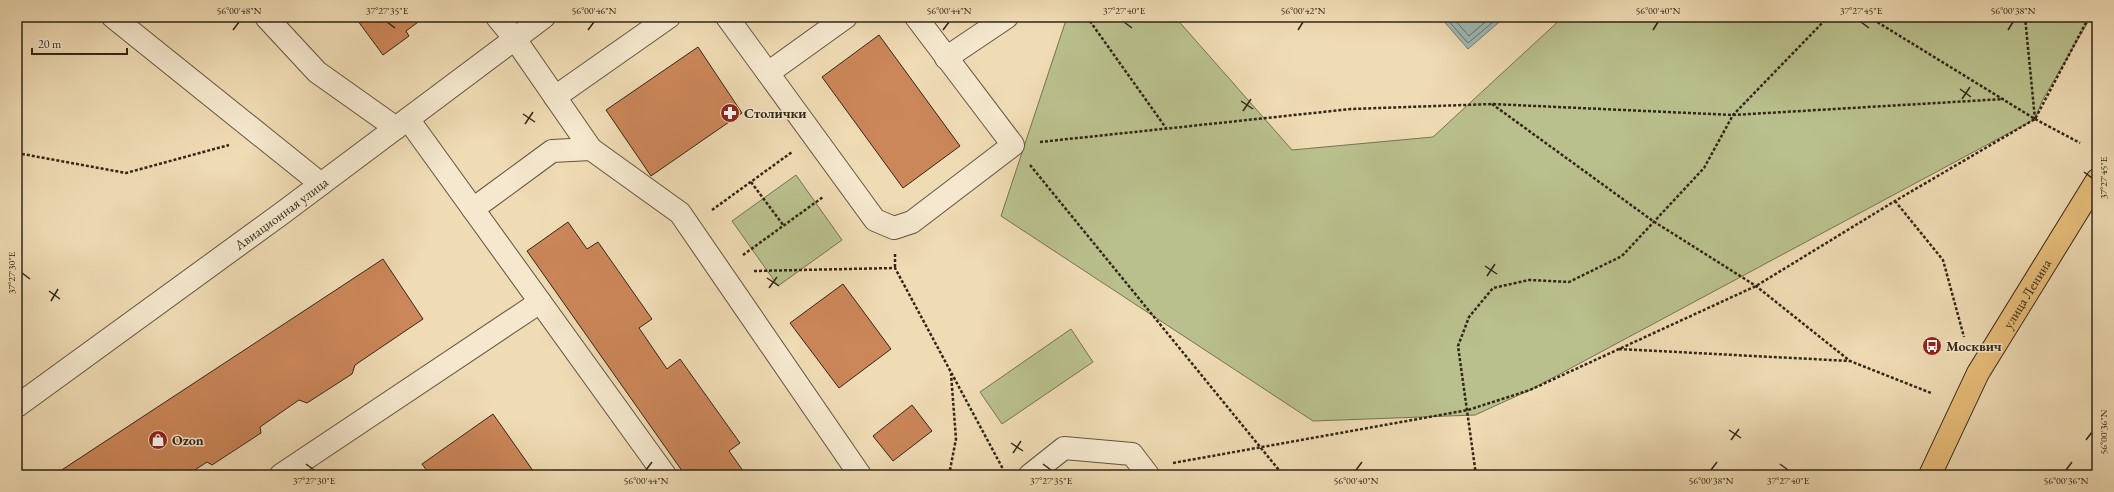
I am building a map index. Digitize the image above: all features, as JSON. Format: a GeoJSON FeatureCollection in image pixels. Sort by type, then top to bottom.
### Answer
{"type":"FeatureCollection","features":[{"type":"Feature","properties":{"kind":"main road","name":"улица Ленина"},"geometry":{"type":"LineString","coordinates":[[1930,475],[1978,373],[2097,180]]}},
{"type":"Feature","properties":{"kind":"street"},"geometry":{"type":"LineString","coordinates":[[113,17],[321,184]]}},
{"type":"Feature","properties":{"kind":"street"},"geometry":{"type":"LineString","coordinates":[[266,17],[317,72],[402,124],[473,209],[664,475]]}},
{"type":"Feature","properties":{"kind":"street"},"geometry":{"type":"LineString","coordinates":[[497,17],[515,38],[590,149],[680,213],[860,475]]}},
{"type":"Feature","properties":{"kind":"street","name":"Авиационная улица"},"geometry":{"type":"LineString","coordinates":[[17,406],[321,184],[544,17]]}},
{"type":"Feature","properties":{"kind":"street"},"geometry":{"type":"LineString","coordinates":[[555,97],[669,17]]}},
{"type":"Feature","properties":{"kind":"street"},"geometry":{"type":"LineString","coordinates":[[727,17],[875,220],[894,228],[912,222],[1013,145],[916,17]]}},
{"type":"Feature","properties":{"kind":"street"},"geometry":{"type":"LineString","coordinates":[[768,73],[846,17]]}},
{"type":"Feature","properties":{"kind":"street"},"geometry":{"type":"LineString","coordinates":[[946,58],[1007,17]]}},
{"type":"Feature","properties":{"kind":"street"},"geometry":{"type":"LineString","coordinates":[[473,209],[552,151],[590,149]]}},
{"type":"Feature","properties":{"kind":"street"},"geometry":{"type":"LineString","coordinates":[[281,475],[540,302]]}},
{"type":"Feature","properties":{"kind":"street"},"geometry":{"type":"LineString","coordinates":[[1030,475],[1064,448],[1132,454],[1146,472]]}},
{"type":"Feature","properties":{"kind":"path"},"geometry":{"type":"LineString","coordinates":[[1087,17],[1166,129]]}},
{"type":"Feature","properties":{"kind":"path"},"geometry":{"type":"LineString","coordinates":[[1476,475],[1458,346],[1469,317],[1493,288],[1530,280],[1568,282],[1622,256],[1704,168],[1733,115],[1828,17]]}},
{"type":"Feature","properties":{"kind":"path"},"geometry":{"type":"LineString","coordinates":[[1869,17],[2035,119],[2080,143]]}},
{"type":"Feature","properties":{"kind":"path"},"geometry":{"type":"LineString","coordinates":[[2025,17],[2035,119]]}},
{"type":"Feature","properties":{"kind":"path"},"geometry":{"type":"LineString","coordinates":[[1146,472],[1260,446],[1468,410],[1530,390],[1756,286],[1895,201],[2035,119],[2089,17]]}},
{"type":"Feature","properties":{"kind":"path"},"geometry":{"type":"LineString","coordinates":[[1013,145],[1351,109],[1492,104],[1733,115],[2004,99]]}},
{"type":"Feature","properties":{"kind":"path"},"geometry":{"type":"LineString","coordinates":[[1492,104],[1653,221],[1756,286],[1850,362]]}},
{"type":"Feature","properties":{"kind":"path"},"geometry":{"type":"LineString","coordinates":[[689,227],[814,136]]}},
{"type":"Feature","properties":{"kind":"path"},"geometry":{"type":"LineString","coordinates":[[17,153],[126,173],[231,145]]}},
{"type":"Feature","properties":{"kind":"path"},"geometry":{"type":"LineString","coordinates":[[1013,145],[1283,475]]}},
{"type":"Feature","properties":{"kind":"path"},"geometry":{"type":"LineString","coordinates":[[720,272],[846,180]]}},
{"type":"Feature","properties":{"kind":"path"},"geometry":{"type":"LineString","coordinates":[[751,182],[784,226]]}},
{"type":"Feature","properties":{"kind":"path"},"geometry":{"type":"LineString","coordinates":[[1895,201],[1943,260],[1964,337]]}},
{"type":"Feature","properties":{"kind":"path"},"geometry":{"type":"LineString","coordinates":[[720,272],[895,268],[1007,475]]}},
{"type":"Feature","properties":{"kind":"path"},"geometry":{"type":"LineString","coordinates":[[1618,349],[1850,362],[1931,393]]}},
{"type":"Feature","properties":{"kind":"path"},"geometry":{"type":"LineString","coordinates":[[949,475],[956,439],[951,372]]}},
{"type":"Feature","properties":{"kind":"green space"},"geometry":{"type":"Polygon","coordinates":[[[1067,17],[1175,17],[1292,150],[1433,137],[1563,17],[2091,17],[2042,101],[2035,119],[1530,390],[1475,415],[1313,421],[1001,216],[1067,17]]]}},
{"type":"Feature","properties":{"kind":"green space"},"geometry":{"type":"Polygon","coordinates":[[[796,175],[842,240],[778,286],[732,221],[796,175]]]}},
{"type":"Feature","properties":{"kind":"green space"},"geometry":{"type":"Polygon","coordinates":[[[1071,329],[1093,362],[1002,424],[980,392],[1071,329]]]}},
{"type":"Feature","properties":{"kind":"water"},"geometry":{"type":"Polygon","coordinates":[[[1440,17],[1505,17],[1468,49],[1440,17]]]}},
{"type":"Feature","properties":{"kind":"building"},"geometry":{"type":"Polygon","coordinates":[[[355,17],[425,17],[406,31],[409,36],[383,55],[355,17]]]}},
{"type":"Feature","properties":{"kind":"building"},"geometry":{"type":"Polygon","coordinates":[[[879,35],[960,146],[903,188],[822,77],[879,35]]]}},
{"type":"Feature","properties":{"kind":"building"},"geometry":{"type":"Polygon","coordinates":[[[698,47],[742,113],[651,176],[606,110],[698,47]]]}},
{"type":"Feature","properties":{"kind":"building"},"geometry":{"type":"Polygon","coordinates":[[[568,222],[587,249],[598,242],[652,319],[639,328],[667,369],[680,359],[740,443],[729,451],[746,475],[685,475],[527,251],[568,222]]]}},
{"type":"Feature","properties":{"kind":"building"},"geometry":{"type":"Polygon","coordinates":[[[383,259],[423,319],[355,365],[352,374],[307,403],[299,400],[260,427],[261,433],[212,465],[207,462],[187,475],[54,475],[383,259]]]}},
{"type":"Feature","properties":{"kind":"building"},"geometry":{"type":"Polygon","coordinates":[[[843,284],[891,349],[839,388],[790,323],[843,284]]]}},
{"type":"Feature","properties":{"kind":"building"},"geometry":{"type":"Polygon","coordinates":[[[912,405],[932,431],[893,461],[873,436],[912,405]]]}},
{"type":"Feature","properties":{"kind":"building"},"geometry":{"type":"Polygon","coordinates":[[[493,414],[536,475],[430,475],[422,464],[493,414]]]}},
{"type":"Feature","properties":{"kind":"place","name":"Столички"},"geometry":{"type":"Point","coordinates":[730,113]}},
{"type":"Feature","properties":{"kind":"place","name":"Москвич"},"geometry":{"type":"Point","coordinates":[1932,346]}},
{"type":"Feature","properties":{"kind":"place","name":"Ozon"},"geometry":{"type":"Point","coordinates":[158,440]}}]}
